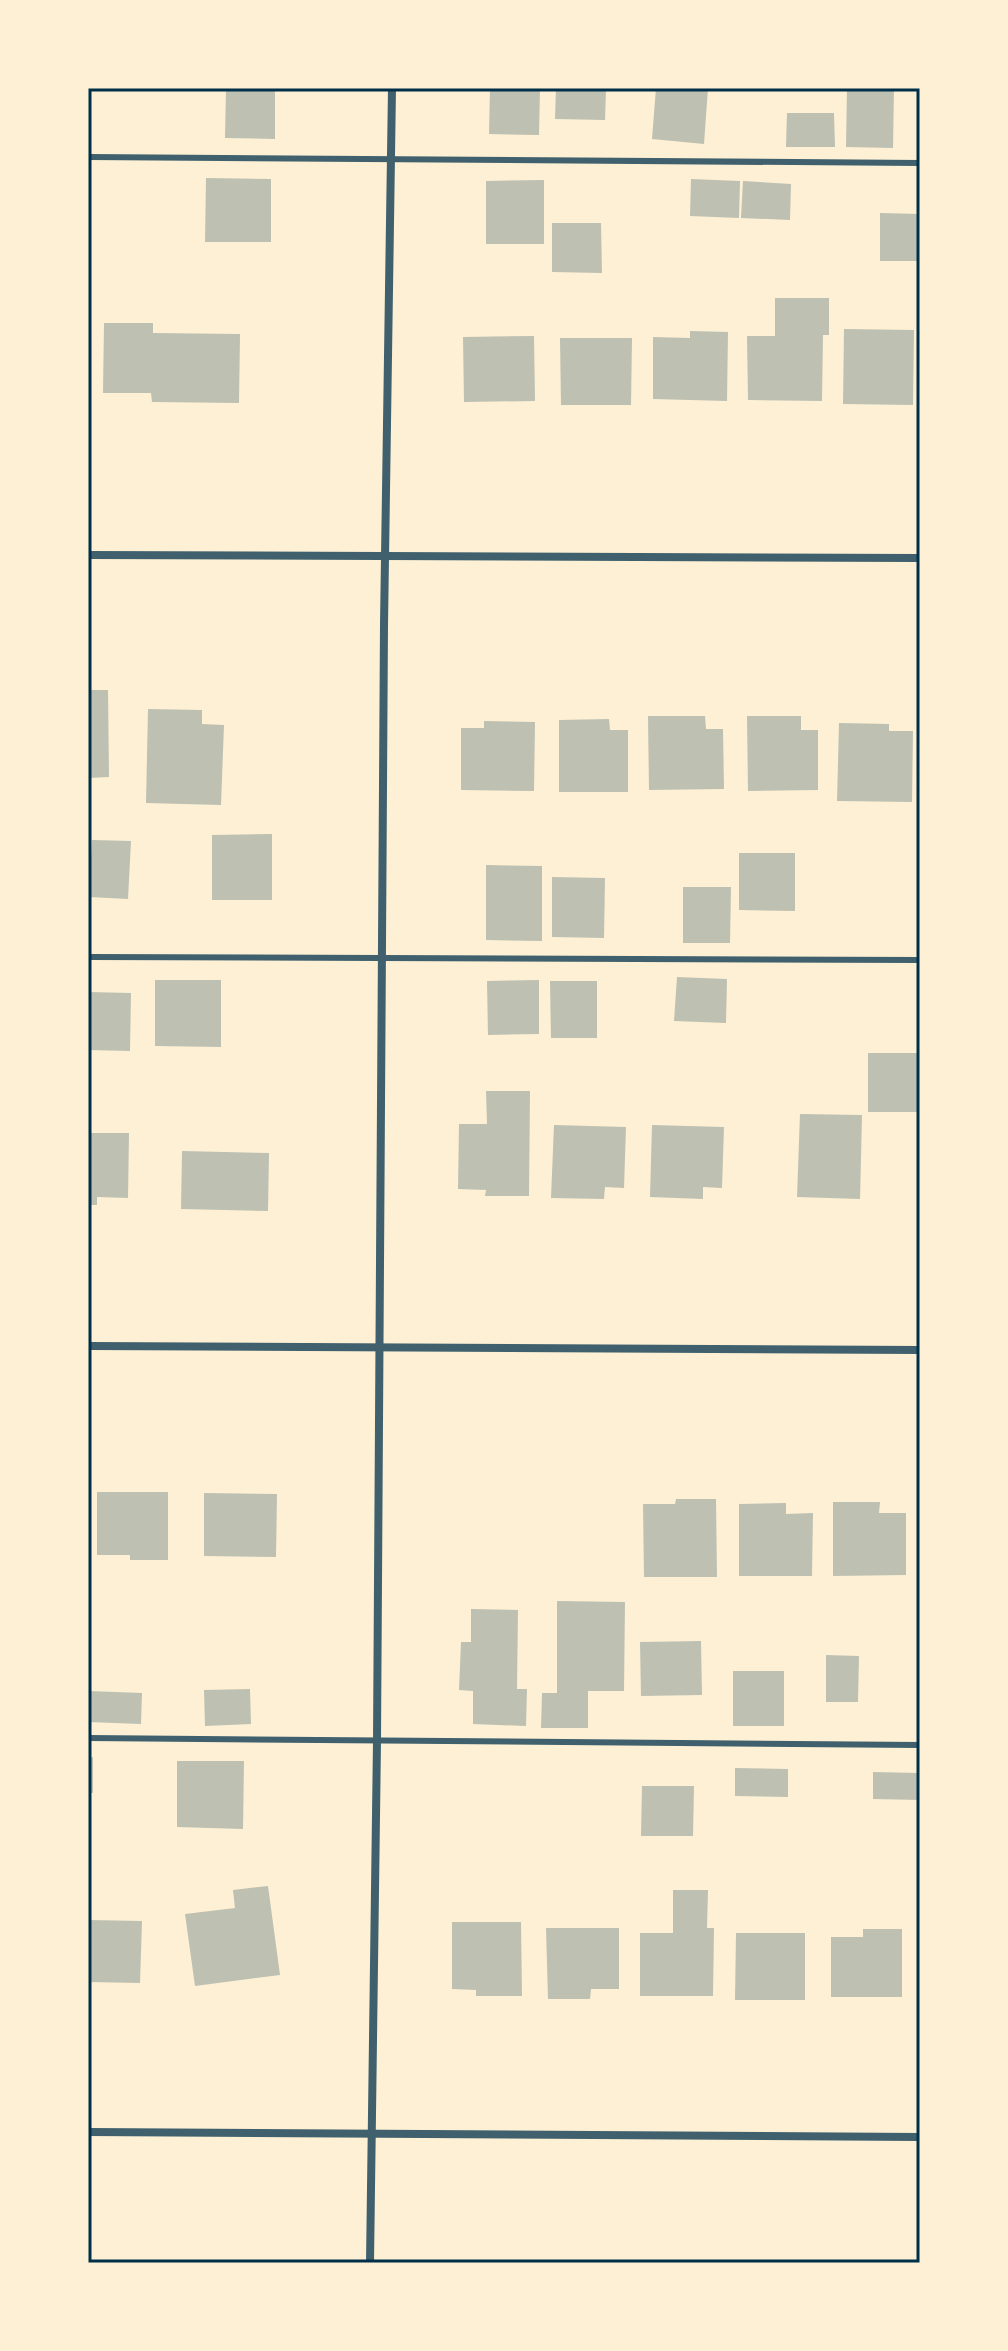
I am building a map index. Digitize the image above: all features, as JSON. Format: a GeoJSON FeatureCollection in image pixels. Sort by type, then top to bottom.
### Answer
{"type":"FeatureCollection","features":[{"type":"Feature","properties":{"kind":"street"},"geometry":{"type":"LineString","coordinates":[[370,2263],[392,88]]}},
{"type":"Feature","properties":{"kind":"street"},"geometry":{"type":"LineString","coordinates":[[88,555],[920,558]]}},
{"type":"Feature","properties":{"kind":"street"},"geometry":{"type":"LineString","coordinates":[[88,1346],[920,1350]]}},
{"type":"Feature","properties":{"kind":"street"},"geometry":{"type":"LineString","coordinates":[[88,2132],[920,2137]]}},
{"type":"Feature","properties":{"kind":"lane"},"geometry":{"type":"LineString","coordinates":[[88,157],[920,163]]}},
{"type":"Feature","properties":{"kind":"lane"},"geometry":{"type":"LineString","coordinates":[[88,957],[920,960]]}},
{"type":"Feature","properties":{"kind":"lane"},"geometry":{"type":"LineString","coordinates":[[88,1738],[920,1745]]}},
{"type":"Feature","properties":{"kind":"building"},"geometry":{"type":"Polygon","coordinates":[[[226,88],[275,88],[275,139],[225,138],[226,88]]]}},
{"type":"Feature","properties":{"kind":"building"},"geometry":{"type":"Polygon","coordinates":[[[490,88],[540,88],[539,135],[489,134],[490,88]]]}},
{"type":"Feature","properties":{"kind":"building"},"geometry":{"type":"Polygon","coordinates":[[[556,88],[606,88],[605,120],[555,119],[556,88]]]}},
{"type":"Feature","properties":{"kind":"building"},"geometry":{"type":"Polygon","coordinates":[[[656,88],[708,88],[704,144],[652,139],[656,88]]]}},
{"type":"Feature","properties":{"kind":"building"},"geometry":{"type":"Polygon","coordinates":[[[847,88],[894,88],[893,148],[846,147],[847,88]]]}},
{"type":"Feature","properties":{"kind":"building"},"geometry":{"type":"Polygon","coordinates":[[[787,113],[834,113],[835,147],[786,147],[787,113]]]}},
{"type":"Feature","properties":{"kind":"building"},"geometry":{"type":"Polygon","coordinates":[[[206,178],[271,179],[271,242],[205,242],[206,178]]]}},
{"type":"Feature","properties":{"kind":"building"},"geometry":{"type":"Polygon","coordinates":[[[691,179],[740,181],[739,218],[690,216],[691,179]]]}},
{"type":"Feature","properties":{"kind":"building"},"geometry":{"type":"Polygon","coordinates":[[[544,180],[544,244],[486,244],[486,181],[544,180]]]}},
{"type":"Feature","properties":{"kind":"building"},"geometry":{"type":"Polygon","coordinates":[[[743,181],[791,184],[790,220],[741,218],[743,181]]]}},
{"type":"Feature","properties":{"kind":"building"},"geometry":{"type":"Polygon","coordinates":[[[880,213],[920,214],[920,261],[880,261],[880,213]]]}},
{"type":"Feature","properties":{"kind":"building"},"geometry":{"type":"Polygon","coordinates":[[[552,223],[601,223],[602,273],[552,272],[552,223]]]}},
{"type":"Feature","properties":{"kind":"building"},"geometry":{"type":"Polygon","coordinates":[[[775,298],[829,298],[829,335],[823,335],[822,401],[748,400],[747,336],[775,336],[775,298]]]}},
{"type":"Feature","properties":{"kind":"building"},"geometry":{"type":"Polygon","coordinates":[[[104,323],[153,323],[153,333],[240,334],[239,403],[152,402],[151,393],[103,393],[104,323]]]}},
{"type":"Feature","properties":{"kind":"building"},"geometry":{"type":"Polygon","coordinates":[[[844,329],[914,330],[913,405],[843,404],[844,329]]]}},
{"type":"Feature","properties":{"kind":"building"},"geometry":{"type":"Polygon","coordinates":[[[690,331],[728,332],[727,401],[653,399],[653,337],[690,338],[690,331]]]}},
{"type":"Feature","properties":{"kind":"building"},"geometry":{"type":"Polygon","coordinates":[[[534,336],[535,401],[464,402],[463,337],[534,336]]]}},
{"type":"Feature","properties":{"kind":"building"},"geometry":{"type":"Polygon","coordinates":[[[560,338],[632,338],[631,405],[561,405],[560,338]]]}},
{"type":"Feature","properties":{"kind":"building"},"geometry":{"type":"Polygon","coordinates":[[[88,690],[108,690],[109,777],[88,778],[88,690]]]}},
{"type":"Feature","properties":{"kind":"building"},"geometry":{"type":"Polygon","coordinates":[[[148,709],[202,710],[202,724],[224,725],[221,805],[146,803],[148,709]]]}},
{"type":"Feature","properties":{"kind":"building"},"geometry":{"type":"Polygon","coordinates":[[[648,716],[705,716],[706,729],[723,729],[724,789],[649,790],[648,716]]]}},
{"type":"Feature","properties":{"kind":"building"},"geometry":{"type":"Polygon","coordinates":[[[747,716],[801,716],[801,730],[818,730],[818,790],[748,791],[747,716]]]}},
{"type":"Feature","properties":{"kind":"building"},"geometry":{"type":"Polygon","coordinates":[[[609,719],[610,730],[628,730],[628,792],[559,792],[559,720],[609,719]]]}},
{"type":"Feature","properties":{"kind":"building"},"geometry":{"type":"Polygon","coordinates":[[[484,721],[535,722],[534,791],[461,790],[461,728],[484,728],[484,721]]]}},
{"type":"Feature","properties":{"kind":"building"},"geometry":{"type":"Polygon","coordinates":[[[839,723],[889,724],[889,731],[913,731],[912,802],[837,801],[839,723]]]}},
{"type":"Feature","properties":{"kind":"building"},"geometry":{"type":"Polygon","coordinates":[[[272,834],[272,900],[212,900],[212,835],[272,834]]]}},
{"type":"Feature","properties":{"kind":"building"},"geometry":{"type":"Polygon","coordinates":[[[92,840],[131,841],[128,899],[89,897],[92,840]]]}},
{"type":"Feature","properties":{"kind":"building"},"geometry":{"type":"Polygon","coordinates":[[[739,853],[795,853],[795,911],[739,910],[739,853]]]}},
{"type":"Feature","properties":{"kind":"building"},"geometry":{"type":"Polygon","coordinates":[[[486,865],[542,866],[542,941],[486,940],[486,865]]]}},
{"type":"Feature","properties":{"kind":"building"},"geometry":{"type":"Polygon","coordinates":[[[552,877],[605,878],[604,938],[552,937],[552,877]]]}},
{"type":"Feature","properties":{"kind":"building"},"geometry":{"type":"Polygon","coordinates":[[[683,887],[731,887],[730,943],[683,943],[683,887]]]}},
{"type":"Feature","properties":{"kind":"building"},"geometry":{"type":"Polygon","coordinates":[[[677,977],[727,979],[726,1023],[674,1021],[677,977]]]}},
{"type":"Feature","properties":{"kind":"building"},"geometry":{"type":"Polygon","coordinates":[[[155,980],[221,980],[221,1047],[155,1046],[155,980]]]}},
{"type":"Feature","properties":{"kind":"building"},"geometry":{"type":"Polygon","coordinates":[[[539,980],[539,1034],[488,1035],[487,981],[539,980]]]}},
{"type":"Feature","properties":{"kind":"building"},"geometry":{"type":"Polygon","coordinates":[[[550,981],[597,981],[597,1038],[551,1038],[550,981]]]}},
{"type":"Feature","properties":{"kind":"building"},"geometry":{"type":"Polygon","coordinates":[[[88,992],[131,993],[130,1051],[88,1050],[88,992]]]}},
{"type":"Feature","properties":{"kind":"building"},"geometry":{"type":"Polygon","coordinates":[[[868,1053],[920,1053],[920,1112],[868,1112],[868,1053]]]}},
{"type":"Feature","properties":{"kind":"building"},"geometry":{"type":"Polygon","coordinates":[[[486,1091],[530,1091],[529,1196],[485,1196],[486,1190],[458,1189],[459,1124],[487,1124],[486,1091]]]}},
{"type":"Feature","properties":{"kind":"building"},"geometry":{"type":"Polygon","coordinates":[[[800,1114],[862,1115],[860,1199],[797,1197],[800,1114]]]}},
{"type":"Feature","properties":{"kind":"building"},"geometry":{"type":"Polygon","coordinates":[[[554,1125],[626,1127],[624,1188],[605,1187],[604,1199],[551,1198],[554,1125]]]}},
{"type":"Feature","properties":{"kind":"building"},"geometry":{"type":"Polygon","coordinates":[[[652,1125],[724,1127],[722,1188],[703,1187],[703,1199],[650,1197],[652,1125]]]}},
{"type":"Feature","properties":{"kind":"building"},"geometry":{"type":"Polygon","coordinates":[[[88,1133],[129,1133],[128,1198],[97,1197],[97,1205],[88,1205],[88,1133]]]}},
{"type":"Feature","properties":{"kind":"building"},"geometry":{"type":"Polygon","coordinates":[[[182,1151],[269,1153],[268,1211],[181,1209],[182,1151]]]}},
{"type":"Feature","properties":{"kind":"building"},"geometry":{"type":"Polygon","coordinates":[[[97,1492],[168,1492],[168,1560],[130,1560],[130,1555],[97,1555],[97,1492]]]}},
{"type":"Feature","properties":{"kind":"building"},"geometry":{"type":"Polygon","coordinates":[[[204,1493],[277,1494],[276,1557],[204,1556],[204,1493]]]}},
{"type":"Feature","properties":{"kind":"building"},"geometry":{"type":"Polygon","coordinates":[[[676,1499],[716,1499],[717,1577],[644,1577],[643,1504],[675,1504],[676,1499]]]}},
{"type":"Feature","properties":{"kind":"building"},"geometry":{"type":"Polygon","coordinates":[[[833,1502],[880,1502],[879,1513],[906,1513],[906,1575],[833,1576],[833,1502]]]}},
{"type":"Feature","properties":{"kind":"building"},"geometry":{"type":"Polygon","coordinates":[[[786,1503],[786,1514],[813,1513],[812,1576],[739,1576],[739,1504],[786,1503]]]}},
{"type":"Feature","properties":{"kind":"building"},"geometry":{"type":"Polygon","coordinates":[[[557,1601],[625,1602],[624,1691],[588,1691],[588,1728],[541,1728],[542,1693],[557,1693],[557,1601]]]}},
{"type":"Feature","properties":{"kind":"building"},"geometry":{"type":"Polygon","coordinates":[[[471,1609],[518,1610],[517,1689],[527,1689],[526,1726],[473,1724],[473,1691],[459,1690],[461,1642],[471,1642],[471,1609]]]}},
{"type":"Feature","properties":{"kind":"building"},"geometry":{"type":"Polygon","coordinates":[[[701,1641],[702,1695],[641,1696],[640,1642],[701,1641]]]}},
{"type":"Feature","properties":{"kind":"building"},"geometry":{"type":"Polygon","coordinates":[[[826,1655],[859,1656],[858,1702],[826,1702],[826,1655]]]}},
{"type":"Feature","properties":{"kind":"building"},"geometry":{"type":"Polygon","coordinates":[[[733,1671],[784,1671],[784,1726],[733,1726],[733,1671]]]}},
{"type":"Feature","properties":{"kind":"building"},"geometry":{"type":"Polygon","coordinates":[[[250,1689],[251,1724],[205,1726],[204,1690],[250,1689]]]}},
{"type":"Feature","properties":{"kind":"building"},"geometry":{"type":"Polygon","coordinates":[[[88,1691],[142,1693],[141,1724],[88,1722],[88,1691]]]}},
{"type":"Feature","properties":{"kind":"building"},"geometry":{"type":"Polygon","coordinates":[[[93,1757],[93,1793],[88,1793],[88,1758],[93,1757]]]}},
{"type":"Feature","properties":{"kind":"building"},"geometry":{"type":"Polygon","coordinates":[[[177,1761],[244,1761],[243,1829],[177,1827],[177,1761]]]}},
{"type":"Feature","properties":{"kind":"building"},"geometry":{"type":"Polygon","coordinates":[[[735,1768],[788,1769],[788,1797],[735,1796],[735,1768]]]}},
{"type":"Feature","properties":{"kind":"building"},"geometry":{"type":"Polygon","coordinates":[[[873,1772],[920,1773],[920,1800],[873,1799],[873,1772]]]}},
{"type":"Feature","properties":{"kind":"building"},"geometry":{"type":"Polygon","coordinates":[[[642,1786],[694,1786],[693,1836],[641,1836],[642,1786]]]}},
{"type":"Feature","properties":{"kind":"building"},"geometry":{"type":"Polygon","coordinates":[[[268,1886],[280,1975],[195,1986],[185,1914],[235,1908],[233,1890],[268,1886]]]}},
{"type":"Feature","properties":{"kind":"building"},"geometry":{"type":"Polygon","coordinates":[[[673,1890],[708,1890],[707,1928],[714,1928],[713,1996],[640,1996],[640,1933],[673,1933],[673,1890]]]}},
{"type":"Feature","properties":{"kind":"building"},"geometry":{"type":"Polygon","coordinates":[[[88,1920],[142,1921],[140,1983],[88,1982],[88,1920]]]}},
{"type":"Feature","properties":{"kind":"building"},"geometry":{"type":"Polygon","coordinates":[[[452,1922],[521,1922],[522,1996],[476,1996],[476,1990],[452,1989],[452,1922]]]}},
{"type":"Feature","properties":{"kind":"building"},"geometry":{"type":"Polygon","coordinates":[[[546,1928],[619,1928],[619,1989],[591,1989],[590,1999],[548,1999],[546,1928]]]}},
{"type":"Feature","properties":{"kind":"building"},"geometry":{"type":"Polygon","coordinates":[[[863,1929],[902,1929],[902,1997],[831,1997],[831,1937],[863,1937],[863,1929]]]}},
{"type":"Feature","properties":{"kind":"building"},"geometry":{"type":"Polygon","coordinates":[[[736,1933],[805,1933],[805,2000],[735,2000],[736,1933]]]}}]}
